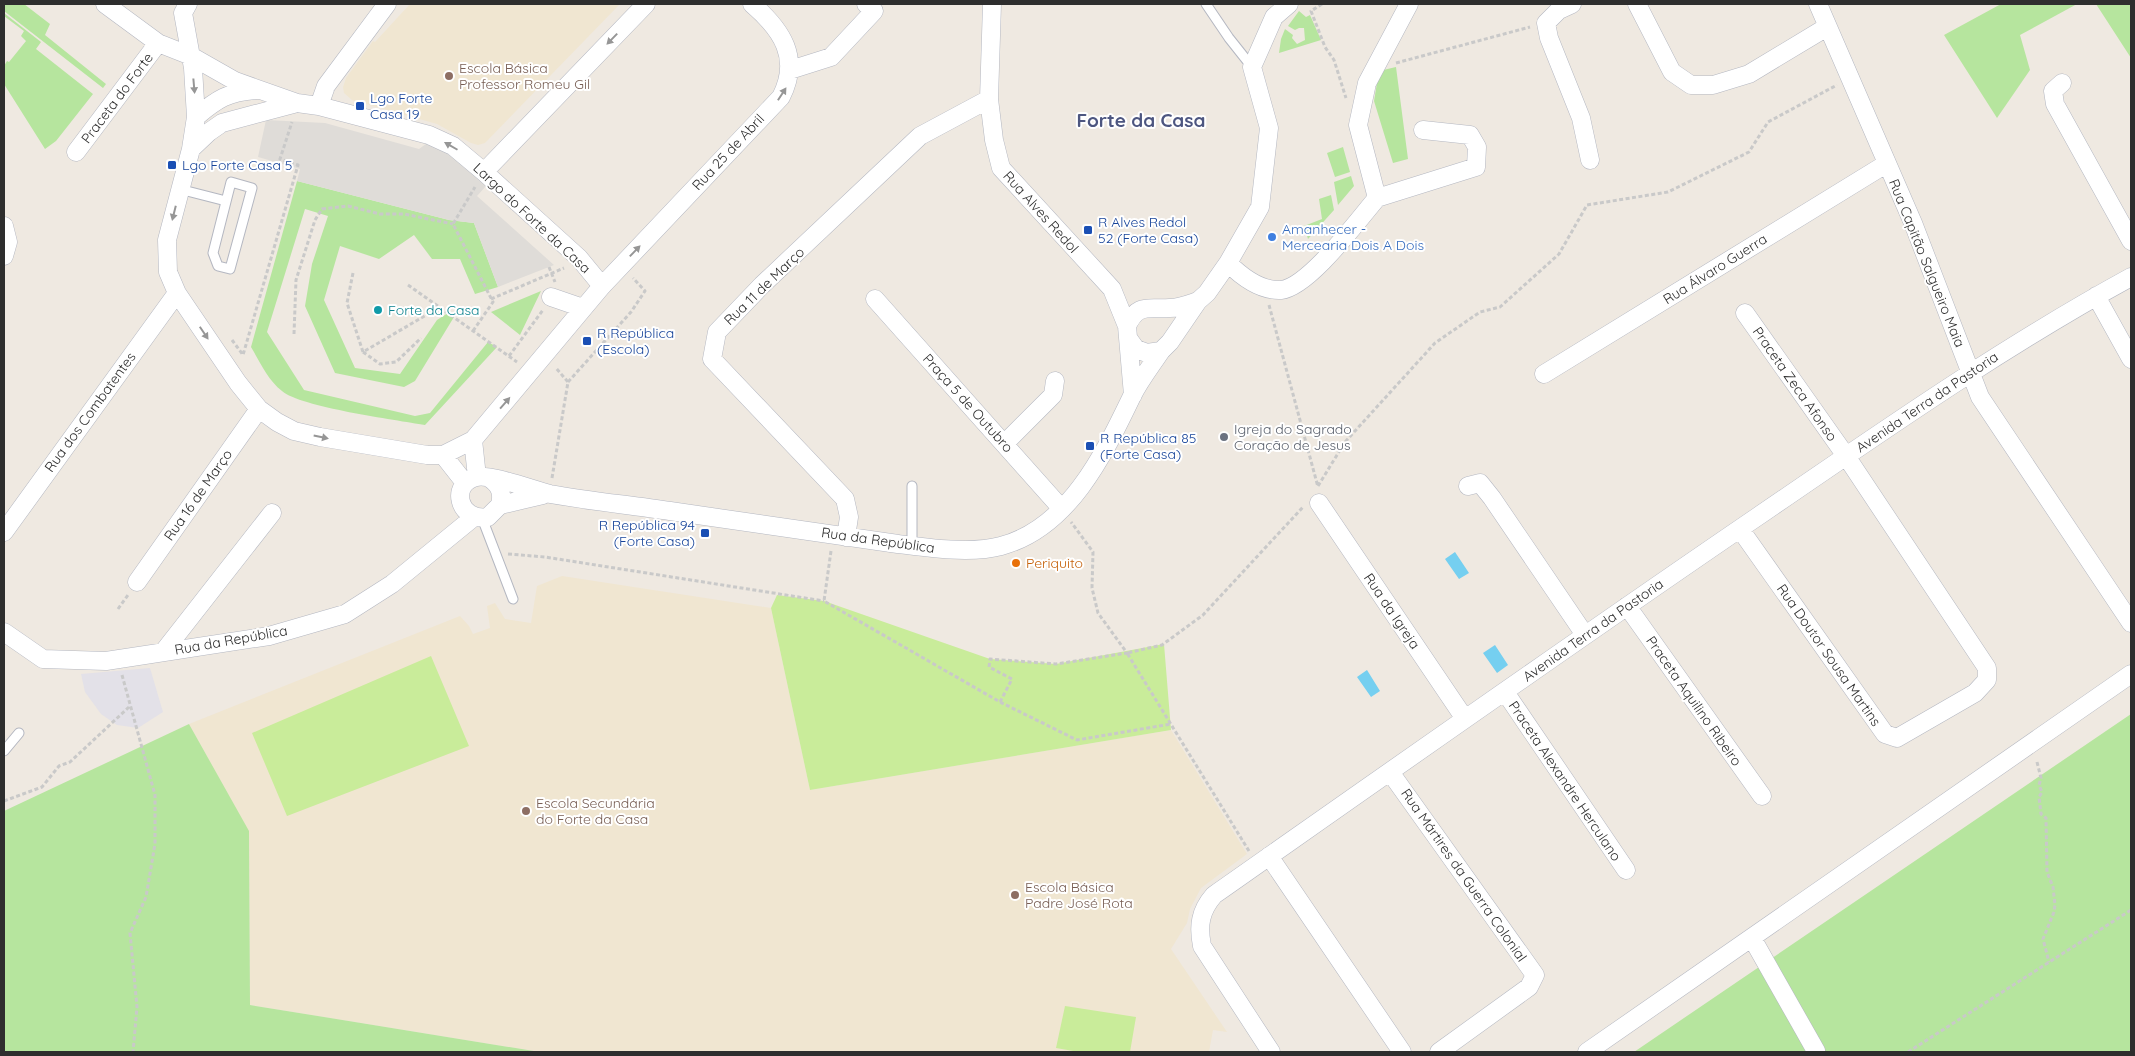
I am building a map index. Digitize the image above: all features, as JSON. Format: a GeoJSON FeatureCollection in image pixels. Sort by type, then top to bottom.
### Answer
{"type":"FeatureCollection","features":[{"type":"Feature","properties":{"kind":"street","name":"Praceta do Forte"},"geometry":{"type":"LineString","coordinates":[[105,4],[158,43],[191,56]]}},
{"type":"Feature","properties":{"kind":"street"},"geometry":{"type":"LineString","coordinates":[[188,4],[183,13],[191,56],[196,117],[191,149]]}},
{"type":"Feature","properties":{"kind":"street"},"geometry":{"type":"LineString","coordinates":[[319,106],[326,86],[387,4]]}},
{"type":"Feature","properties":{"kind":"street"},"geometry":{"type":"LineString","coordinates":[[484,172],[646,4]]}},
{"type":"Feature","properties":{"kind":"street","name":"Rua 25 de Abril"},"geometry":{"type":"LineString","coordinates":[[602,286],[781,97],[788,84],[790,70],[784,41],[765,15],[752,4]]}},
{"type":"Feature","properties":{"kind":"street"},"geometry":{"type":"LineString","coordinates":[[790,70],[831,57],[874,11],[866,4]]}},
{"type":"Feature","properties":{"kind":"street","name":"Rua Alves Redol"},"geometry":{"type":"LineString","coordinates":[[992,4],[989,99],[994,140],[1001,168],[1112,289],[1151,308]]}},
{"type":"Feature","properties":{"kind":"street"},"geometry":{"type":"LineString","coordinates":[[1252,68],[1274,17],[1289,4]]}},
{"type":"Feature","properties":{"kind":"street"},"geometry":{"type":"LineString","coordinates":[[1377,198],[1360,117],[1367,82],[1409,4]]}},
{"type":"Feature","properties":{"kind":"street"},"geometry":{"type":"LineString","coordinates":[[1572,4],[1559,10],[1546,23],[1549,38],[1581,118],[1590,160]]}},
{"type":"Feature","properties":{"kind":"street"},"geometry":{"type":"LineString","coordinates":[[1637,4],[1672,72],[1691,85],[1713,85],[1749,74],[1827,28]]}},
{"type":"Feature","properties":{"kind":"street","name":"Rua Capitão Salgueiro Maia"},"geometry":{"type":"LineString","coordinates":[[1818,4],[1912,223],[1980,398],[2131,623]]}},
{"type":"Feature","properties":{"kind":"street","name":"Praceta do Forte"},"geometry":{"type":"LineString","coordinates":[[76,152],[158,43]]}},
{"type":"Feature","properties":{"kind":"street","name":"Largo do Forte da Casa"},"geometry":{"type":"LineString","coordinates":[[191,56],[235,81],[297,103],[319,106],[429,135],[452,146],[484,172],[579,258],[602,286],[532,372],[473,440],[443,455],[427,455],[294,430],[259,409],[238,383],[177,293],[168,272],[167,240],[191,149],[208,132],[222,123],[297,103]]}},
{"type":"Feature","properties":{"kind":"street","name":"Rua da República"},"geometry":{"type":"LineString","coordinates":[[549,494],[950,550],[999,547],[1029,536],[1061,508],[1080,488],[1121,423],[1133,395],[1198,301],[1207,293],[1228,263],[1260,207],[1269,128],[1252,68]]}},
{"type":"Feature","properties":{"kind":"street"},"geometry":{"type":"LineString","coordinates":[[2062,82],[2053,91],[2055,104],[2131,241]]}},
{"type":"Feature","properties":{"kind":"street","name":"Largo do Forte da Casa"},"geometry":{"type":"LineString","coordinates":[[196,117],[223,96],[237,91],[262,90]]}},
{"type":"Feature","properties":{"kind":"street","name":"Rua 11 de Março"},"geometry":{"type":"LineString","coordinates":[[840,536],[849,517],[844,499],[712,359],[717,332],[920,136],[989,99]]}},
{"type":"Feature","properties":{"kind":"street"},"geometry":{"type":"LineString","coordinates":[[1228,263],[1240,276],[1265,287],[1282,290],[1309,276],[1377,198],[1476,168],[1477,147],[1470,135],[1423,130]]}},
{"type":"Feature","properties":{"kind":"street","name":"Rua Álvaro Guerra"},"geometry":{"type":"LineString","coordinates":[[1544,374],[1886,164]]}},
{"type":"Feature","properties":{"kind":"street"},"geometry":{"type":"LineString","coordinates":[[4,226],[8,242],[4,256]]}},
{"type":"Feature","properties":{"kind":"street","name":"Avenida Terra da Pastoria"},"geometry":{"type":"LineString","coordinates":[[1271,1052],[1202,946],[1199,933],[1200,916],[1206,904],[1214,895],[1585,635],[1970,371],[2131,277]]}},
{"type":"Feature","properties":{"kind":"street","name":"Rua Alves Redol"},"geometry":{"type":"LineString","coordinates":[[1112,289],[1128,332]]}},
{"type":"Feature","properties":{"kind":"street","name":"Rua dos Combatentes"},"geometry":{"type":"LineString","coordinates":[[4,532],[177,293]]}},
{"type":"Feature","properties":{"kind":"street"},"geometry":{"type":"LineString","coordinates":[[2096,296],[2131,359]]}},
{"type":"Feature","properties":{"kind":"street"},"geometry":{"type":"LineString","coordinates":[[551,297],[583,308]]}},
{"type":"Feature","properties":{"kind":"street","name":"Praça 5 de Outubro"},"geometry":{"type":"LineString","coordinates":[[875,298],[1061,508]]}},
{"type":"Feature","properties":{"kind":"street"},"geometry":{"type":"LineString","coordinates":[[1151,308],[1166,313],[1173,321],[1166,347],[1147,353],[1136,349],[1128,332],[1132,316],[1138,310],[1151,308],[1171,308],[1198,301]]}},
{"type":"Feature","properties":{"kind":"street","name":"Praceta Zeca Afonso"},"geometry":{"type":"LineString","coordinates":[[1745,313],[1846,456]]}},
{"type":"Feature","properties":{"kind":"street","name":"Rua da República"},"geometry":{"type":"LineString","coordinates":[[1128,332],[1133,395]]}},
{"type":"Feature","properties":{"kind":"street"},"geometry":{"type":"LineString","coordinates":[[1004,444],[1053,395],[1055,381]]}},
{"type":"Feature","properties":{"kind":"street","name":"Rua 16 de Março"},"geometry":{"type":"LineString","coordinates":[[137,582],[259,409]]}},
{"type":"Feature","properties":{"kind":"street"},"geometry":{"type":"LineString","coordinates":[[473,440],[477,479]]}},
{"type":"Feature","properties":{"kind":"street"},"geometry":{"type":"LineString","coordinates":[[443,455],[477,479],[501,492],[500,505],[493,514],[478,517],[464,509],[461,502],[462,489],[477,479],[549,494]]}},
{"type":"Feature","properties":{"kind":"street","name":"Rua Doutor Sousa Martins"},"geometry":{"type":"LineString","coordinates":[[1740,529],[1885,734],[1897,738],[1975,693],[1987,680],[1988,668],[1846,456]]}},
{"type":"Feature","properties":{"kind":"street"},"geometry":{"type":"LineString","coordinates":[[1468,486],[1480,483],[1492,498],[1585,635]]}},
{"type":"Feature","properties":{"kind":"street"},"geometry":{"type":"LineString","coordinates":[[500,505],[549,494]]}},
{"type":"Feature","properties":{"kind":"street","name":"Rua da Igreja"},"geometry":{"type":"LineString","coordinates":[[1317,495],[1465,719]]}},
{"type":"Feature","properties":{"kind":"street","name":"Rua da República"},"geometry":{"type":"LineString","coordinates":[[442,541],[461,502]]}},
{"type":"Feature","properties":{"kind":"street"},"geometry":{"type":"LineString","coordinates":[[164,652],[272,513]]}},
{"type":"Feature","properties":{"kind":"street","name":"Rua da República"},"geometry":{"type":"LineString","coordinates":[[4,632],[43,659],[119,660],[269,636],[345,614],[392,584],[442,541],[478,517]]}},
{"type":"Feature","properties":{"kind":"street","name":"Praceta Aquilino Ribeiro"},"geometry":{"type":"LineString","coordinates":[[1627,606],[1762,796]]}},
{"type":"Feature","properties":{"kind":"street"},"geometry":{"type":"LineString","coordinates":[[1587,1052],[2131,674]]}},
{"type":"Feature","properties":{"kind":"street","name":"Praceta Alexandre Herculano"},"geometry":{"type":"LineString","coordinates":[[1504,692],[1626,870]]}},
{"type":"Feature","properties":{"kind":"street","name":"Rua Mártires da Guerra Colonial"},"geometry":{"type":"LineString","coordinates":[[1390,772],[1535,975],[1529,987],[1439,1052]]}},
{"type":"Feature","properties":{"kind":"street"},"geometry":{"type":"LineString","coordinates":[[1264,860],[1402,1052]]}},
{"type":"Feature","properties":{"kind":"street"},"geometry":{"type":"LineString","coordinates":[[1752,938],[1816,1052]]}},
{"type":"Feature","properties":{"kind":"lane"},"geometry":{"type":"LineString","coordinates":[[1206,4],[1228,38],[1252,68]]}},
{"type":"Feature","properties":{"kind":"lane"},"geometry":{"type":"LineString","coordinates":[[231,182],[252,188],[230,269],[218,266],[213,253],[226,201],[231,182]]}},
{"type":"Feature","properties":{"kind":"lane"},"geometry":{"type":"LineString","coordinates":[[179,189],[226,201]]}},
{"type":"Feature","properties":{"kind":"lane"},"geometry":{"type":"LineString","coordinates":[[912,486],[912,546]]}},
{"type":"Feature","properties":{"kind":"lane"},"geometry":{"type":"LineString","coordinates":[[478,517],[496,553],[513,599]]}},
{"type":"Feature","properties":{"kind":"lane"},"geometry":{"type":"LineString","coordinates":[[4,751],[19,733]]}},
{"type":"Feature","properties":{"kind":"path"},"geometry":{"type":"LineString","coordinates":[[1322,4],[1311,12],[1325,47],[1334,60],[1350,111],[1360,117]]}},
{"type":"Feature","properties":{"kind":"path"},"geometry":{"type":"LineString","coordinates":[[1403,61],[1519,30]]}},
{"type":"Feature","properties":{"kind":"path"},"geometry":{"type":"LineString","coordinates":[[1000,702],[1012,679],[989,667],[990,659],[1056,664],[1162,646],[1203,615],[1317,495],[1345,442],[1435,343],[1480,312],[1500,307],[1559,254],[1587,205],[1668,192],[1749,152],[1768,122],[1849,78]]}},
{"type":"Feature","properties":{"kind":"path"},"geometry":{"type":"LineString","coordinates":[[226,332],[243,355],[298,165],[280,159],[297,103]]}},
{"type":"Feature","properties":{"kind":"path"},"geometry":{"type":"LineString","coordinates":[[453,224],[484,172]]}},
{"type":"Feature","properties":{"kind":"path"},"geometry":{"type":"LineString","coordinates":[[294,334],[296,280],[315,220],[322,209],[348,206],[380,214],[404,214],[453,224]]}},
{"type":"Feature","properties":{"kind":"path"},"geometry":{"type":"LineString","coordinates":[[453,224],[492,302],[473,331]]}},
{"type":"Feature","properties":{"kind":"path"},"geometry":{"type":"LineString","coordinates":[[491,299],[553,274],[579,258]]}},
{"type":"Feature","properties":{"kind":"path"},"geometry":{"type":"LineString","coordinates":[[510,356],[551,297],[555,282],[549,267]]}},
{"type":"Feature","properties":{"kind":"path"},"geometry":{"type":"LineString","coordinates":[[549,494],[568,382],[631,312],[645,291],[636,280],[620,267]]}},
{"type":"Feature","properties":{"kind":"path"},"geometry":{"type":"LineString","coordinates":[[353,273],[347,303],[363,352],[380,364],[396,362],[422,338]]}},
{"type":"Feature","properties":{"kind":"path"},"geometry":{"type":"LineString","coordinates":[[408,285],[532,372]]}},
{"type":"Feature","properties":{"kind":"path"},"geometry":{"type":"LineString","coordinates":[[1265,287],[1317,495]]}},
{"type":"Feature","properties":{"kind":"path"},"geometry":{"type":"LineString","coordinates":[[363,352],[440,307]]}},
{"type":"Feature","properties":{"kind":"path"},"geometry":{"type":"LineString","coordinates":[[545,356],[568,382]]}},
{"type":"Feature","properties":{"kind":"path"},"geometry":{"type":"LineString","coordinates":[[1061,508],[1093,552],[1092,588],[1098,613],[1127,653],[1171,724],[1264,860]]}},
{"type":"Feature","properties":{"kind":"path"},"geometry":{"type":"LineString","coordinates":[[824,601],[840,536]]}},
{"type":"Feature","properties":{"kind":"path"},"geometry":{"type":"LineString","coordinates":[[496,553],[544,557],[824,601],[1000,702],[1077,740],[1171,724]]}},
{"type":"Feature","properties":{"kind":"path"},"geometry":{"type":"LineString","coordinates":[[119,660],[155,795],[155,844],[146,897],[130,933],[137,1007],[134,1052]]}},
{"type":"Feature","properties":{"kind":"path"},"geometry":{"type":"LineString","coordinates":[[4,801],[42,787],[59,766],[70,762],[130,707]]}},
{"type":"Feature","properties":{"kind":"path"},"geometry":{"type":"LineString","coordinates":[[2036,739],[2039,760],[2036,762],[2041,778],[2039,785],[2042,792],[2039,797],[2041,814],[2046,818],[2047,872],[2054,887],[2055,905],[2043,939],[2049,962]]}},
{"type":"Feature","properties":{"kind":"path"},"geometry":{"type":"LineString","coordinates":[[1908,1052],[2131,910]]}},
{"type":"Feature","properties":{"kind":"shaded area","name":"Escola Básica Professor Romeu Gil"},"geometry":{"type":"Polygon","coordinates":[[[410,4],[620,4],[485,143],[478,145],[437,124],[352,100],[344,93],[343,87],[346,78],[373,41],[375,42],[410,4]]]}},
{"type":"Feature","properties":{"kind":"shaded area"},"geometry":{"type":"Polygon","coordinates":[[[266,120],[325,123],[419,149],[430,141],[466,167],[486,186],[477,196],[554,265],[498,287],[474,223],[449,220],[297,181],[300,169],[258,157],[266,120]]]}},
{"type":"Feature","properties":{"kind":"shaded area","name":"Escola Secundária do Forte da Casa"},"geometry":{"type":"Polygon","coordinates":[[[562,576],[771,608],[810,790],[1171,730],[1247,854],[1201,888],[1190,909],[1187,923],[1171,949],[1227,1032],[1213,1030],[1209,1052],[540,1052],[250,1005],[249,832],[189,724],[460,616],[473,634],[490,628],[487,606],[495,603],[505,619],[531,623],[537,586],[562,576]]]}},
{"type":"Feature","properties":{"kind":"shaded area"},"geometry":{"type":"Polygon","coordinates":[[[150,668],[163,712],[138,728],[117,725],[101,714],[85,692],[81,674],[150,668]]]}},
{"type":"Feature","properties":{"kind":"green space"},"geometry":{"type":"Polygon","coordinates":[[[4,4],[24,4],[50,24],[45,35],[106,84],[103,88],[4,11],[4,4]]]}},
{"type":"Feature","properties":{"kind":"green space"},"geometry":{"type":"Polygon","coordinates":[[[2001,4],[2077,4],[2020,35],[2030,70],[1997,118],[1944,35],[2001,4]]]}},
{"type":"Feature","properties":{"kind":"green space"},"geometry":{"type":"Polygon","coordinates":[[[2096,4],[2131,4],[2131,58],[2096,4]]]}},
{"type":"Feature","properties":{"kind":"green space"},"geometry":{"type":"Polygon","coordinates":[[[1299,11],[1306,17],[1310,15],[1321,40],[1279,53],[1285,29],[1293,35],[1292,38],[1297,44],[1305,40],[1304,28],[1295,30],[1288,26],[1299,11]]]}},
{"type":"Feature","properties":{"kind":"green space"},"geometry":{"type":"Polygon","coordinates":[[[4,13],[41,42],[36,49],[93,94],[56,141],[45,149],[4,84],[4,66],[26,41],[21,36],[24,31],[4,16],[4,13]]]}},
{"type":"Feature","properties":{"kind":"green space"},"geometry":{"type":"Polygon","coordinates":[[[1396,67],[1408,159],[1393,163],[1374,101],[1379,71],[1396,67]]]}},
{"type":"Feature","properties":{"kind":"green space"},"geometry":{"type":"Polygon","coordinates":[[[1343,147],[1350,172],[1335,177],[1327,153],[1343,147]]]}},
{"type":"Feature","properties":{"kind":"green space"},"geometry":{"type":"Polygon","coordinates":[[[1351,176],[1354,186],[1338,205],[1334,182],[1351,176]]]}},
{"type":"Feature","properties":{"kind":"green space"},"geometry":{"type":"Polygon","coordinates":[[[297,181],[449,220],[474,223],[498,287],[475,294],[460,259],[432,259],[414,235],[379,259],[340,246],[324,300],[355,368],[400,374],[437,320],[448,313],[454,317],[415,381],[404,387],[335,373],[305,306],[312,264],[328,216],[305,209],[267,332],[304,390],[415,416],[430,413],[488,342],[497,347],[425,425],[349,412],[292,397],[273,382],[251,347],[297,181]]]}},
{"type":"Feature","properties":{"kind":"green space"},"geometry":{"type":"Polygon","coordinates":[[[1331,195],[1334,210],[1308,239],[1304,226],[1322,219],[1319,199],[1331,195]]]}},
{"type":"Feature","properties":{"kind":"green space"},"geometry":{"type":"Polygon","coordinates":[[[541,291],[520,335],[491,312],[541,291]]]}},
{"type":"Feature","properties":{"kind":"green space"},"geometry":{"type":"Polygon","coordinates":[[[777,595],[824,601],[990,659],[1056,664],[1164,644],[1171,730],[810,790],[771,608],[777,595]]]}},
{"type":"Feature","properties":{"kind":"green space"},"geometry":{"type":"Polygon","coordinates":[[[431,656],[469,746],[287,816],[252,733],[431,656]]]}},
{"type":"Feature","properties":{"kind":"green space"},"geometry":{"type":"Polygon","coordinates":[[[2131,714],[2131,1052],[1634,1052],[2131,714]]]}},
{"type":"Feature","properties":{"kind":"green space"},"geometry":{"type":"Polygon","coordinates":[[[189,724],[249,831],[250,1005],[540,1052],[4,1052],[4,811],[189,724]]]}},
{"type":"Feature","properties":{"kind":"green space"},"geometry":{"type":"Polygon","coordinates":[[[1065,1006],[1136,1017],[1130,1052],[1079,1052],[1056,1048],[1065,1006]]]}},
{"type":"Feature","properties":{"kind":"water"},"geometry":{"type":"Polygon","coordinates":[[[1455,552],[1469,573],[1459,579],[1445,559],[1455,552]]]}},
{"type":"Feature","properties":{"kind":"water"},"geometry":{"type":"Polygon","coordinates":[[[1495,645],[1508,665],[1497,673],[1483,653],[1495,645]]]}},
{"type":"Feature","properties":{"kind":"water"},"geometry":{"type":"Polygon","coordinates":[[[1367,670],[1380,691],[1371,697],[1357,677],[1367,670]]]}},
{"type":"Feature","properties":{"kind":"place","name":"Escola Básica Professor Romeu Gil"},"geometry":{"type":"Point","coordinates":[449,76]}},
{"type":"Feature","properties":{"kind":"place","name":"Lgo Forte Casa 19"},"geometry":{"type":"Point","coordinates":[360,106]}},
{"type":"Feature","properties":{"kind":"place","name":"Lgo Forte Casa 5"},"geometry":{"type":"Point","coordinates":[172,165]}},
{"type":"Feature","properties":{"kind":"place","name":"R Alves Redol 52 (Forte Casa)"},"geometry":{"type":"Point","coordinates":[1088,230]}},
{"type":"Feature","properties":{"kind":"place","name":"Amanhecer - Mercearia Dois A Dois"},"geometry":{"type":"Point","coordinates":[1272,237]}},
{"type":"Feature","properties":{"kind":"place","name":"Forte da Casa"},"geometry":{"type":"Point","coordinates":[378,310]}},
{"type":"Feature","properties":{"kind":"place","name":"R República (Escola)"},"geometry":{"type":"Point","coordinates":[587,341]}},
{"type":"Feature","properties":{"kind":"place","name":"Igreja do Sagrado Coração de Jesus"},"geometry":{"type":"Point","coordinates":[1224,437]}},
{"type":"Feature","properties":{"kind":"place","name":"R República 85 (Forte Casa)"},"geometry":{"type":"Point","coordinates":[1090,446]}},
{"type":"Feature","properties":{"kind":"place","name":"R República 94 (Forte Casa)"},"geometry":{"type":"Point","coordinates":[705,533]}},
{"type":"Feature","properties":{"kind":"place","name":"Periquito"},"geometry":{"type":"Point","coordinates":[1016,563]}},
{"type":"Feature","properties":{"kind":"place","name":"Escola Secundária do Forte da Casa"},"geometry":{"type":"Point","coordinates":[526,811]}},
{"type":"Feature","properties":{"kind":"place","name":"Escola Básica Padre José Rota"},"geometry":{"type":"Point","coordinates":[1015,895]}},
{"type":"Feature","properties":{"kind":"district","name":"Forte da Casa"},"geometry":{"type":"Point","coordinates":[1141,120]}}]}
